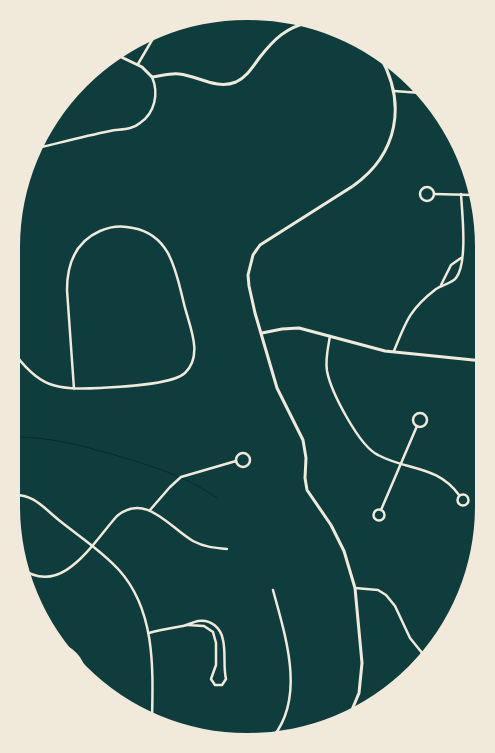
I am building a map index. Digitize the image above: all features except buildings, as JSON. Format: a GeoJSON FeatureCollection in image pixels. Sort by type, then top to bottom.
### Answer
{"type":"FeatureCollection","features":[{"type":"Feature","properties":{"kind":"street"},"geometry":{"type":"LineString","coordinates":[[152,77],[180,74],[216,84],[223,85],[235,82],[247,74],[283,32],[298,26]]}},
{"type":"Feature","properties":{"kind":"street"},"geometry":{"type":"LineString","coordinates":[[138,64],[152,41]]}},
{"type":"Feature","properties":{"kind":"street"},"geometry":{"type":"LineString","coordinates":[[43,147],[130,128],[140,124],[149,114],[154,101],[155,85],[152,77],[138,64],[123,57]]}},
{"type":"Feature","properties":{"kind":"street"},"geometry":{"type":"LineString","coordinates":[[353,707],[359,694],[362,663],[355,588],[344,550],[331,525],[307,490],[305,478],[306,458],[303,440],[277,388],[249,286],[249,266],[253,255],[266,240],[367,176],[379,162],[393,132],[396,118],[394,91],[385,66]]}},
{"type":"Feature","properties":{"kind":"street"},"geometry":{"type":"LineString","coordinates":[[394,91],[414,92]]}},
{"type":"Feature","properties":{"kind":"street"},"geometry":{"type":"LineString","coordinates":[[428,187],[432,189],[434,194],[431,200],[426,201],[421,198],[420,193],[422,189],[428,187]]}},
{"type":"Feature","properties":{"kind":"street"},"geometry":{"type":"LineString","coordinates":[[434,194],[469,195]]}},
{"type":"Feature","properties":{"kind":"street"},"geometry":{"type":"LineString","coordinates":[[394,352],[402,330],[413,309],[440,286],[456,278],[460,271],[464,242],[461,194]]}},
{"type":"Feature","properties":{"kind":"street"},"geometry":{"type":"LineString","coordinates":[[20,361],[37,378],[53,386],[74,389],[143,385],[181,376],[190,366],[194,343],[172,260],[160,243],[147,231],[117,226],[107,228],[85,240],[71,260],[67,275],[67,290],[74,389]]}},
{"type":"Feature","properties":{"kind":"street"},"geometry":{"type":"LineString","coordinates":[[440,286],[448,268],[462,257]]}},
{"type":"Feature","properties":{"kind":"street"},"geometry":{"type":"LineString","coordinates":[[262,333],[282,328],[308,330],[372,348],[394,352],[475,360]]}},
{"type":"Feature","properties":{"kind":"street"},"geometry":{"type":"LineString","coordinates":[[330,336],[326,358],[326,370],[329,381],[363,444],[377,455],[443,478],[459,495]]}},
{"type":"Feature","properties":{"kind":"street"},"geometry":{"type":"LineString","coordinates":[[417,414],[423,414],[427,422],[424,426],[417,426],[414,417],[417,414]]}},
{"type":"Feature","properties":{"kind":"street"},"geometry":{"type":"LineString","coordinates":[[381,510],[417,426]]}},
{"type":"Feature","properties":{"kind":"street"},"geometry":{"type":"LineString","coordinates":[[240,453],[248,454],[250,457],[249,464],[245,467],[239,465],[236,461],[240,453]]}},
{"type":"Feature","properties":{"kind":"street"},"geometry":{"type":"LineString","coordinates":[[150,510],[181,477],[236,461]]}},
{"type":"Feature","properties":{"kind":"street"},"geometry":{"type":"LineString","coordinates":[[464,494],[467,496],[468,501],[466,504],[458,503],[459,495],[464,494]]}},
{"type":"Feature","properties":{"kind":"street"},"geometry":{"type":"LineString","coordinates":[[20,495],[32,499],[92,546],[124,576],[138,600],[149,633],[152,712]]}},
{"type":"Feature","properties":{"kind":"street"},"geometry":{"type":"LineString","coordinates":[[31,574],[41,577],[56,575],[75,565],[122,512],[132,509],[150,510],[196,542],[227,550]]}},
{"type":"Feature","properties":{"kind":"street"},"geometry":{"type":"LineString","coordinates":[[381,510],[384,514],[383,518],[376,520],[374,512],[381,510]]}},
{"type":"Feature","properties":{"kind":"street"},"geometry":{"type":"LineString","coordinates":[[355,588],[378,590],[386,595],[395,606],[410,638],[421,653]]}},
{"type":"Feature","properties":{"kind":"street"},"geometry":{"type":"LineString","coordinates":[[272,590],[287,644],[290,687],[286,712],[278,731]]}},
{"type":"Feature","properties":{"kind":"street"},"geometry":{"type":"LineString","coordinates":[[149,633],[188,625],[196,621],[207,621],[215,626],[221,633],[224,642],[224,670],[226,679],[222,685],[215,685],[211,679],[216,665],[216,643],[213,632],[204,626],[188,625]]}},
{"type":"Feature","properties":{"kind":"street"},"geometry":{"type":"LineString","coordinates":[[72,651],[81,661]]}},
{"type":"Feature","properties":{"kind":"waterway"},"geometry":{"type":"LineString","coordinates":[[20,437],[66,442],[157,468],[181,478],[217,498]]}}]}
